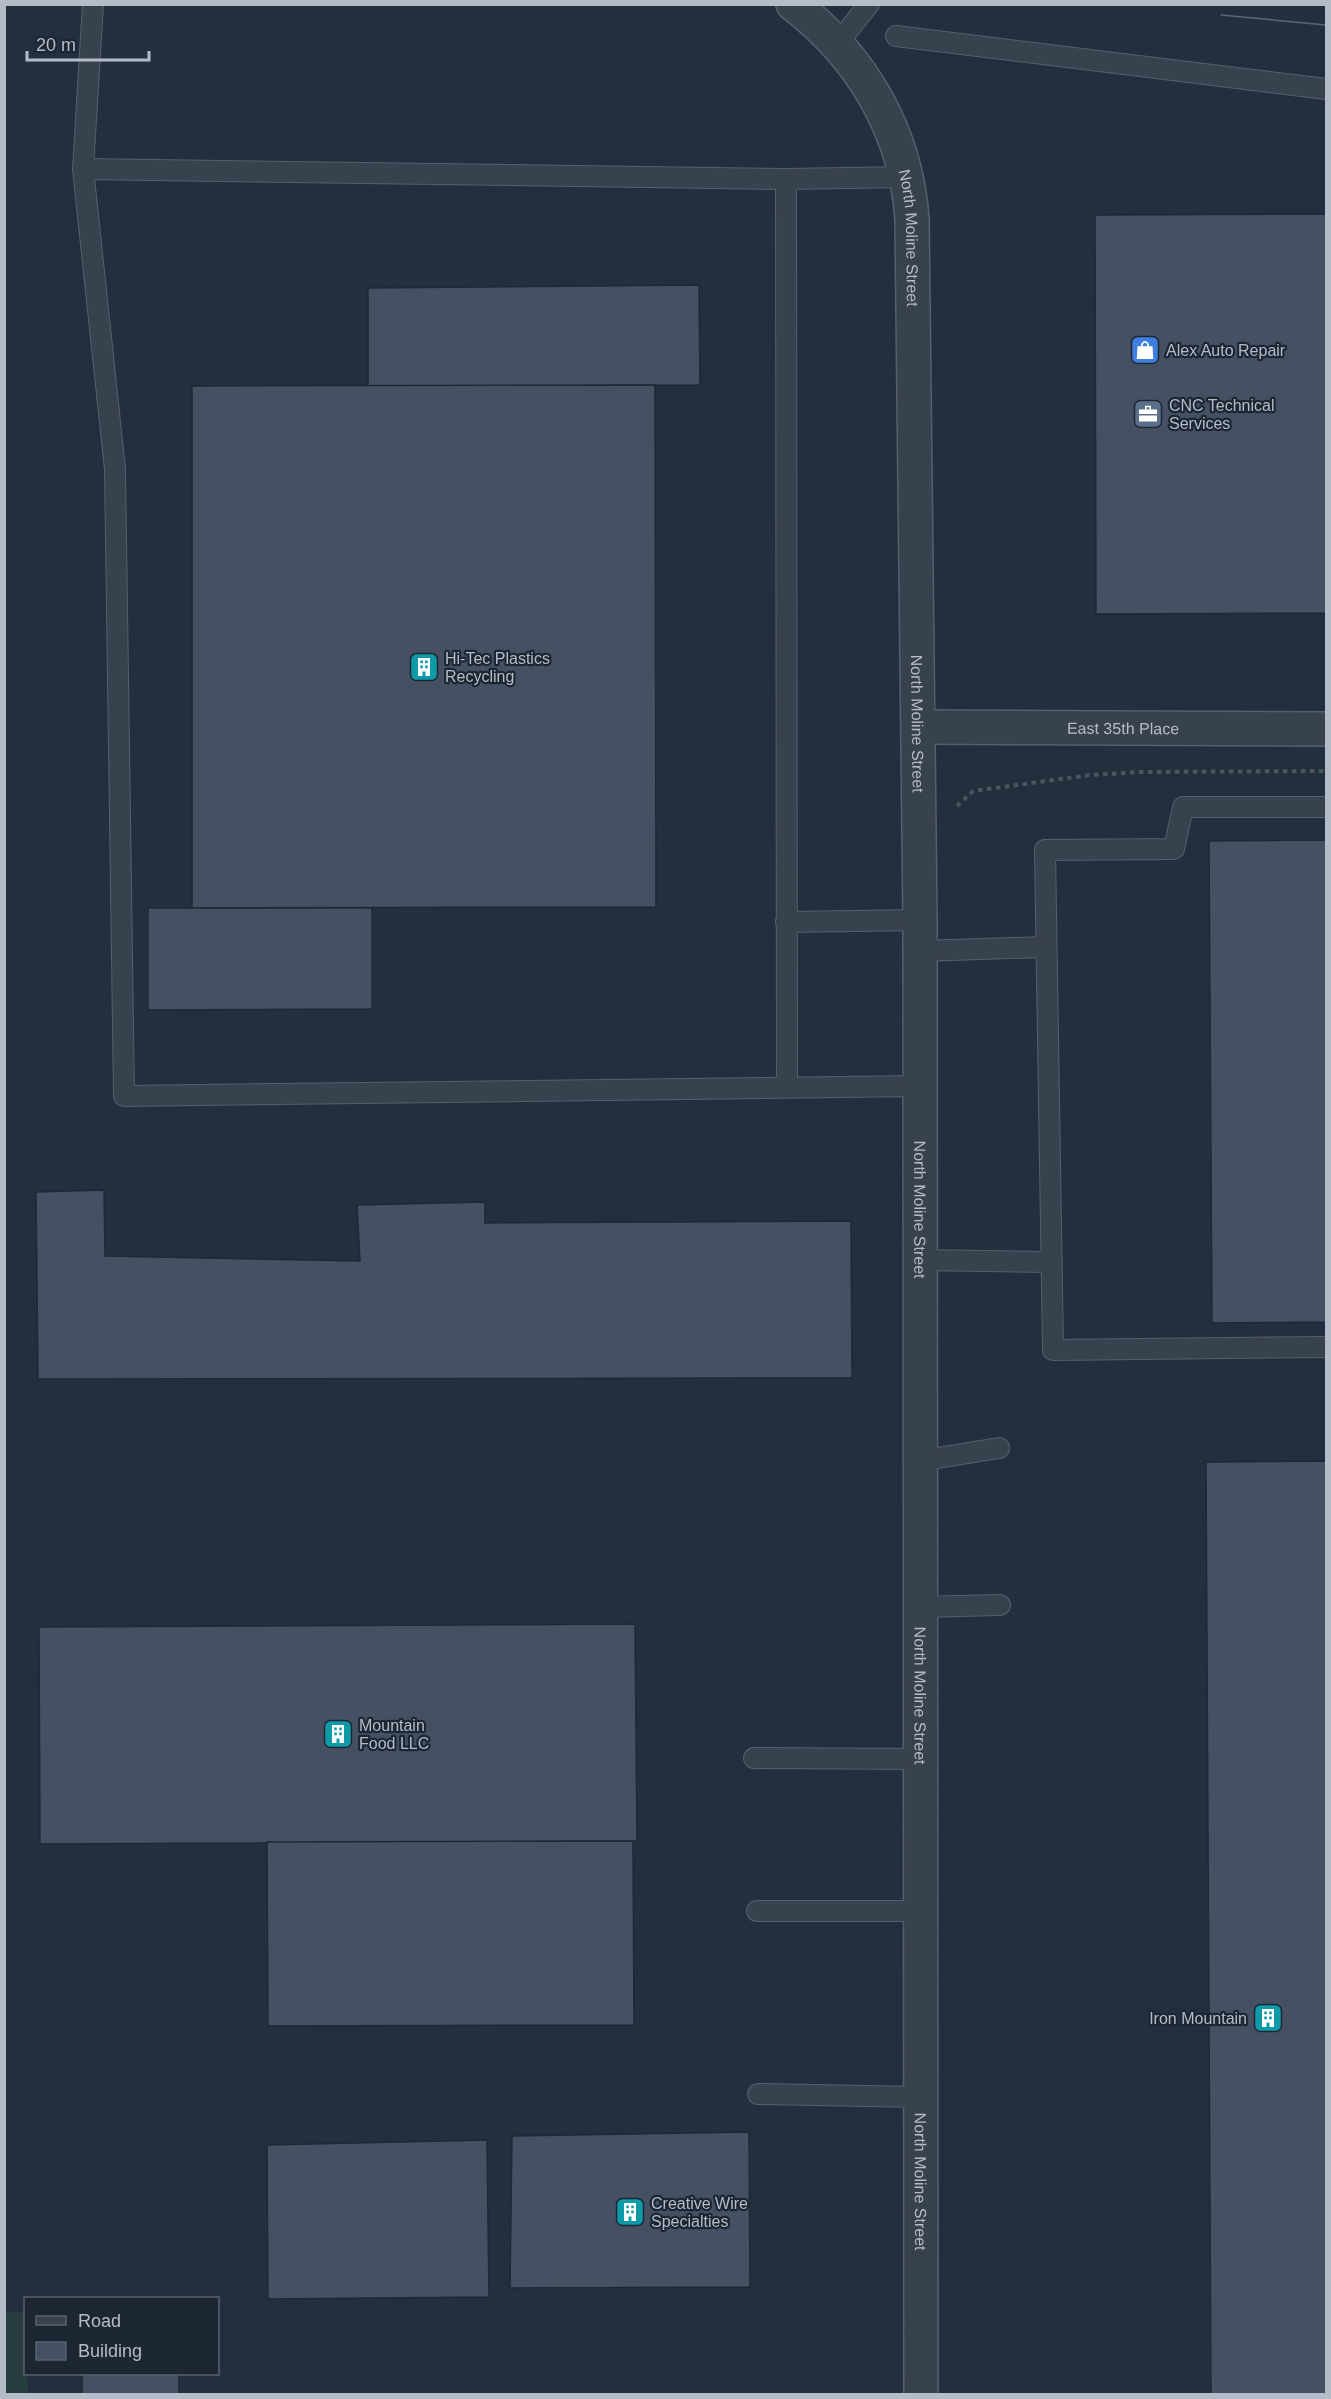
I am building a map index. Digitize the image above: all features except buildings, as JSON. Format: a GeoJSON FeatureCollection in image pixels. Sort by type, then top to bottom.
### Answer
{"type":"FeatureCollection","features":[{"type":"Feature","properties":{"kind":"street","name":"North Moline Street"},"geometry":{"type":"LineString","coordinates":[[793,4],[838,43],[863,76],[888,120],[908,177],[913,237],[920,936],[921,2394]]}},
{"type":"Feature","properties":{"kind":"street","name":"East 35th Place"},"geometry":{"type":"LineString","coordinates":[[919,727],[1326,729]]}},
{"type":"Feature","properties":{"kind":"lane"},"geometry":{"type":"LineString","coordinates":[[93,4],[83,169],[115,469],[124,1096],[920,1086]]}},
{"type":"Feature","properties":{"kind":"lane"},"geometry":{"type":"LineString","coordinates":[[838,43],[869,4]]}},
{"type":"Feature","properties":{"kind":"lane"},"geometry":{"type":"LineString","coordinates":[[896,36],[1326,89]]}},
{"type":"Feature","properties":{"kind":"lane"},"geometry":{"type":"LineString","coordinates":[[83,169],[786,179],[908,177]]}},
{"type":"Feature","properties":{"kind":"lane"},"geometry":{"type":"LineString","coordinates":[[786,179],[787,1086]]}},
{"type":"Feature","properties":{"kind":"lane"},"geometry":{"type":"LineString","coordinates":[[1326,807],[1183,807],[1174,849],[1045,850],[1053,1350],[1326,1347]]}},
{"type":"Feature","properties":{"kind":"lane"},"geometry":{"type":"LineString","coordinates":[[786,922],[1045,947]]}},
{"type":"Feature","properties":{"kind":"lane"},"geometry":{"type":"LineString","coordinates":[[920,1260],[1052,1262]]}},
{"type":"Feature","properties":{"kind":"lane"},"geometry":{"type":"LineString","coordinates":[[919,1461],[999,1448]]}},
{"type":"Feature","properties":{"kind":"lane"},"geometry":{"type":"LineString","coordinates":[[919,1607],[1000,1605]]}},
{"type":"Feature","properties":{"kind":"lane"},"geometry":{"type":"LineString","coordinates":[[754,1758],[919,1759]]}},
{"type":"Feature","properties":{"kind":"lane"},"geometry":{"type":"LineString","coordinates":[[757,1911],[919,1911]]}},
{"type":"Feature","properties":{"kind":"lane"},"geometry":{"type":"LineString","coordinates":[[758,2094],[919,2097]]}},
{"type":"Feature","properties":{"kind":"path"},"geometry":{"type":"LineString","coordinates":[[919,810],[955,809],[961,799],[973,790],[1090,775],[1140,772],[1326,771]]}},
{"type":"Feature","properties":{"kind":"green space"},"geometry":{"type":"Polygon","coordinates":[[[5,2312],[24,2312],[24,2375],[27,2375],[28,2394],[5,2394],[5,2312]]]}},
{"type":"Feature","properties":{"kind":"tram line"},"geometry":{"type":"LineString","coordinates":[[1221,15],[1326,25]]}},
{"type":"Feature","properties":{"kind":"place","name":"Alex Auto Repair"},"geometry":{"type":"Point","coordinates":[1145,350]}},
{"type":"Feature","properties":{"kind":"place","name":"CNC Technical Services"},"geometry":{"type":"Point","coordinates":[1148,414]}},
{"type":"Feature","properties":{"kind":"place","name":"Hi-Tec Plastics Recycling"},"geometry":{"type":"Point","coordinates":[424,667]}},
{"type":"Feature","properties":{"kind":"place","name":"Mountain Food LLC"},"geometry":{"type":"Point","coordinates":[338,1734]}},
{"type":"Feature","properties":{"kind":"place","name":"Iron Mountain"},"geometry":{"type":"Point","coordinates":[1268,2018]}},
{"type":"Feature","properties":{"kind":"place","name":"Creative Wire Specialties"},"geometry":{"type":"Point","coordinates":[630,2212]}}]}
